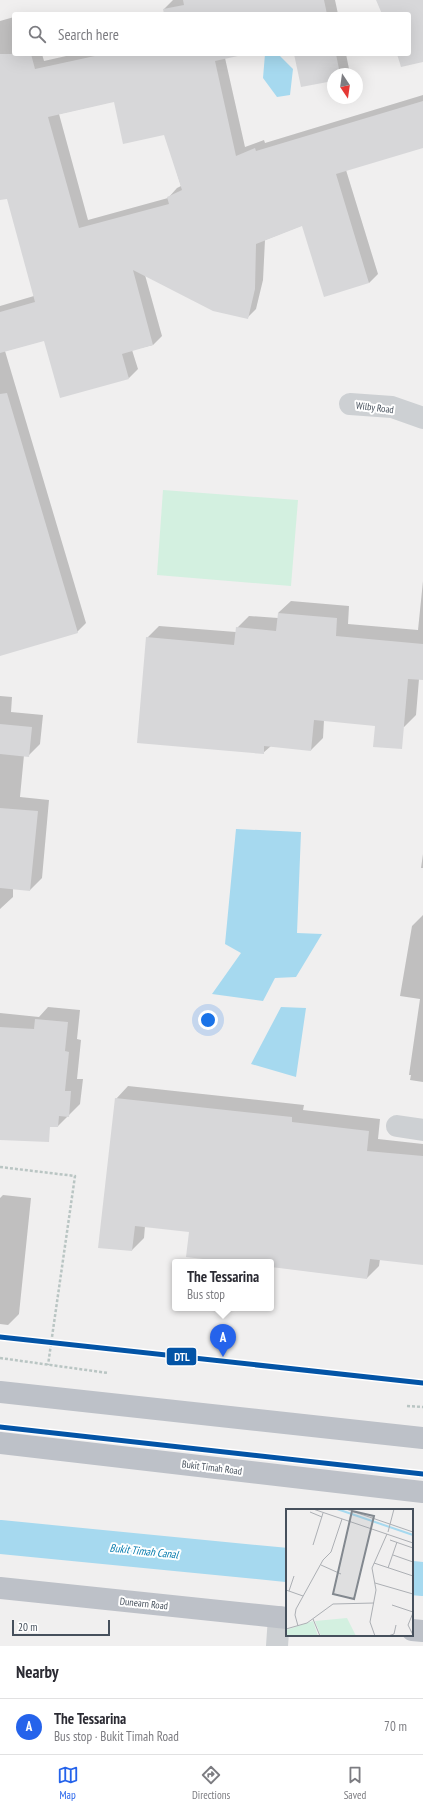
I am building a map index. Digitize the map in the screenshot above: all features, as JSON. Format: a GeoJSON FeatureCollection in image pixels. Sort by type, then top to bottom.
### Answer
{"type":"FeatureCollection","features":[{"type":"Feature","properties":{"kind":"highway"},"geometry":{"type":"LineString","coordinates":[[0,1392],[423,1438]]}},
{"type":"Feature","properties":{"kind":"highway","name":"Bukit Timah Road"},"geometry":{"type":"LineString","coordinates":[[0,1443],[423,1492]]}},
{"type":"Feature","properties":{"kind":"highway","name":"Dunearn Road"},"geometry":{"type":"LineString","coordinates":[[0,1588],[283,1617]]}},
{"type":"Feature","properties":{"kind":"highway"},"geometry":{"type":"LineString","coordinates":[[413,1630],[423,1631]]}},
{"type":"Feature","properties":{"kind":"street","name":"Wilby Road"},"geometry":{"type":"LineString","coordinates":[[350,404],[392,407],[423,418]]}},
{"type":"Feature","properties":{"kind":"street"},"geometry":{"type":"LineString","coordinates":[[397,1126],[423,1130]]}},
{"type":"Feature","properties":{"kind":"street"},"geometry":{"type":"LineString","coordinates":[[277,1646],[283,1617]]}},
{"type":"Feature","properties":{"kind":"path"},"geometry":{"type":"LineString","coordinates":[[0,1167],[75,1176],[48,1365]]}},
{"type":"Feature","properties":{"kind":"green space"},"geometry":{"type":"Polygon","coordinates":[[[163,490],[298,500],[291,586],[157,575],[163,490]]]}},
{"type":"Feature","properties":{"kind":"water"},"geometry":{"type":"Polygon","coordinates":[[[265,56],[280,56],[293,69],[290,95],[277,97],[263,78],[265,56]]]}},
{"type":"Feature","properties":{"kind":"water"},"geometry":{"type":"Polygon","coordinates":[[[236,829],[301,832],[297,933],[322,934],[296,977],[275,978],[263,1001],[212,994],[241,953],[225,944],[236,829]]]}},
{"type":"Feature","properties":{"kind":"water"},"geometry":{"type":"Polygon","coordinates":[[[281,1007],[306,1008],[296,1077],[251,1064],[281,1007]]]}},
{"type":"Feature","properties":{"kind":"building"},"geometry":{"type":"Polygon","coordinates":[[[183,0],[324,0],[327,12],[164,12],[163,9],[184,5],[183,0]]]}},
{"type":"Feature","properties":{"kind":"building"},"geometry":{"type":"Polygon","coordinates":[[[376,0],[423,0],[423,62],[401,67],[398,56],[411,56],[411,12],[381,12],[376,0]]]}},
{"type":"Feature","properties":{"kind":"building"},"geometry":{"type":"Polygon","coordinates":[[[0,54],[12,54],[12,56],[32,56],[35,69],[95,56],[238,56],[215,61],[236,156],[255,148],[256,151],[423,101],[423,148],[336,174],[369,283],[324,297],[302,226],[256,244],[255,289],[248,319],[213,311],[133,270],[153,345],[122,354],[129,379],[60,398],[44,341],[0,353],[0,312],[35,302],[7,199],[0,200],[0,54]],[[114,102],[48,117],[79,228],[169,204],[167,197],[182,190],[164,135],[123,144],[114,102]]]}},
{"type":"Feature","properties":{"kind":"building"},"geometry":{"type":"Polygon","coordinates":[[[294,56],[336,56],[339,68],[327,68],[327,82],[301,87],[294,56]]]}},
{"type":"Feature","properties":{"kind":"building"},"geometry":{"type":"Polygon","coordinates":[[[7,393],[78,633],[0,656],[0,394],[7,393]]]}},
{"type":"Feature","properties":{"kind":"building"},"geometry":{"type":"Polygon","coordinates":[[[278,613],[337,618],[336,636],[423,644],[423,680],[408,679],[402,749],[373,747],[375,726],[314,720],[311,751],[264,746],[264,754],[137,743],[146,637],[234,645],[236,627],[276,631],[278,613]]]}},
{"type":"Feature","properties":{"kind":"building"},"geometry":{"type":"Polygon","coordinates":[[[0,724],[32,727],[29,757],[0,754],[0,724]]]}},
{"type":"Feature","properties":{"kind":"building"},"geometry":{"type":"Polygon","coordinates":[[[0,808],[38,811],[30,891],[0,888],[0,808]]]}},
{"type":"Feature","properties":{"kind":"building"},"geometry":{"type":"Polygon","coordinates":[[[35,1019],[68,1022],[65,1051],[69,1052],[65,1091],[71,1091],[69,1117],[59,1116],[58,1127],[50,1127],[49,1142],[0,1140],[0,1027],[34,1029],[35,1019]]]}},
{"type":"Feature","properties":{"kind":"building"},"geometry":{"type":"Polygon","coordinates":[[[115,1098],[292,1117],[292,1122],[369,1131],[367,1151],[423,1156],[423,1265],[370,1259],[367,1279],[274,1267],[274,1259],[203,1259],[186,1257],[189,1232],[135,1226],[132,1251],[98,1248],[115,1098]]]}},
{"type":"Feature","properties":{"kind":"waterway","name":"Bukit Timah Canal"},"geometry":{"type":"LineString","coordinates":[[0,1537],[286,1565]]}},
{"type":"Feature","properties":{"kind":"waterway","name":"Bukit Timah Canal"},"geometry":{"type":"LineString","coordinates":[[413,1578],[423,1579]]}},
{"type":"Feature","properties":{"kind":"transit line","name":"DTL"},"geometry":{"type":"LineString","coordinates":[[0,1337],[423,1383]]}},
{"type":"Feature","properties":{"kind":"transit line","name":"DTL"},"geometry":{"type":"LineString","coordinates":[[0,1427],[423,1474]]}},
{"type":"Feature","properties":{"kind":"place","name":"The Tessarina"},"geometry":{"type":"Point","coordinates":[223,1357]}}]}
